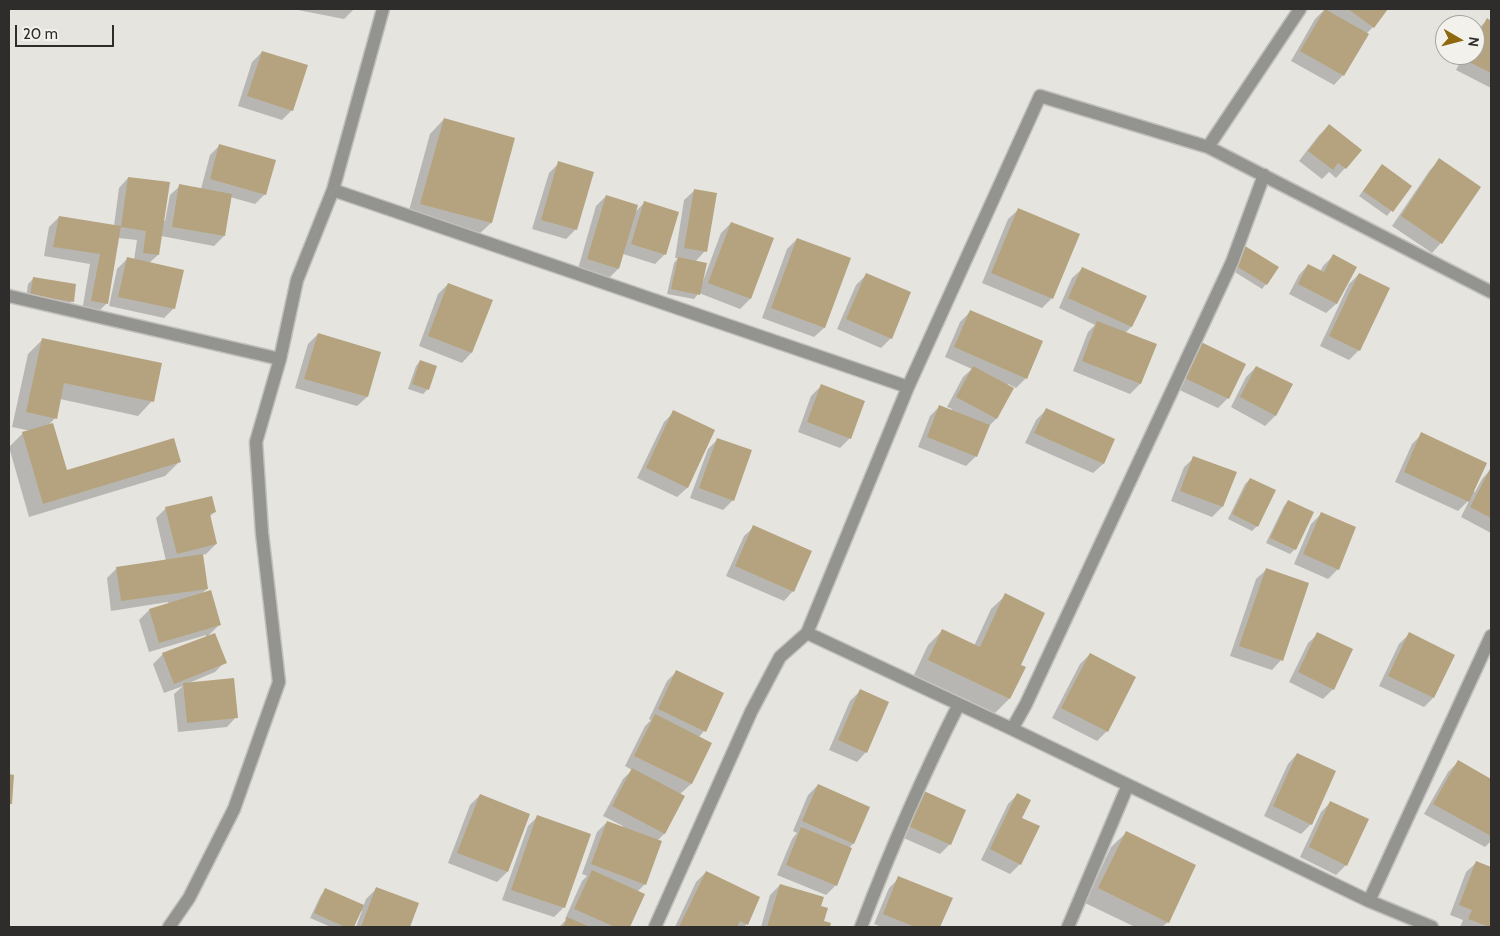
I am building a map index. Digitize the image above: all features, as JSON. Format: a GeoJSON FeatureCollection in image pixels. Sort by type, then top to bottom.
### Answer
{"type":"FeatureCollection","features":[{"type":"Feature","properties":{"kind":"street"},"geometry":{"type":"LineString","coordinates":[[169,927],[189,898],[234,809],[279,682],[262,532],[256,442],[280,359],[296,280],[333,190],[383,9]]}},
{"type":"Feature","properties":{"kind":"street"},"geometry":{"type":"LineString","coordinates":[[1208,147],[1300,9]]}},
{"type":"Feature","properties":{"kind":"street"},"geometry":{"type":"LineString","coordinates":[[655,927],[751,712],[780,657],[807,634],[908,387],[1040,96],[1208,147],[1491,292]]}},
{"type":"Feature","properties":{"kind":"street"},"geometry":{"type":"LineString","coordinates":[[1012,729],[1026,704],[1232,262],[1264,175]]}},
{"type":"Feature","properties":{"kind":"street"},"geometry":{"type":"LineString","coordinates":[[333,190],[908,387]]}},
{"type":"Feature","properties":{"kind":"street"},"geometry":{"type":"LineString","coordinates":[[9,296],[280,359]]}},
{"type":"Feature","properties":{"kind":"street"},"geometry":{"type":"LineString","coordinates":[[807,634],[1012,729],[1369,901],[1432,927]]}},
{"type":"Feature","properties":{"kind":"street"},"geometry":{"type":"LineString","coordinates":[[1369,901],[1491,636]]}},
{"type":"Feature","properties":{"kind":"street"},"geometry":{"type":"LineString","coordinates":[[861,927],[889,855],[942,737],[959,704]]}},
{"type":"Feature","properties":{"kind":"street"},"geometry":{"type":"LineString","coordinates":[[1068,927],[1128,785]]}},
{"type":"Feature","properties":{"kind":"building"},"geometry":{"type":"Polygon","coordinates":[[[1325,9],[1369,34],[1344,76],[1300,51],[1325,9]]]}},
{"type":"Feature","properties":{"kind":"building"},"geometry":{"type":"Polygon","coordinates":[[[1348,9],[1388,9],[1374,28],[1348,9]]]}},
{"type":"Feature","properties":{"kind":"building"},"geometry":{"type":"Polygon","coordinates":[[[1487,18],[1491,21],[1491,73],[1475,65],[1485,65],[1485,22],[1487,18]]]}},
{"type":"Feature","properties":{"kind":"building"},"geometry":{"type":"Polygon","coordinates":[[[262,51],[308,65],[293,111],[247,96],[262,51]]]}},
{"type":"Feature","properties":{"kind":"building"},"geometry":{"type":"Polygon","coordinates":[[[444,118],[515,138],[492,223],[420,204],[444,118]]]}},
{"type":"Feature","properties":{"kind":"building"},"geometry":{"type":"Polygon","coordinates":[[[1329,124],[1362,150],[1346,169],[1338,163],[1333,170],[1308,151],[1329,124]]]}},
{"type":"Feature","properties":{"kind":"building"},"geometry":{"type":"Polygon","coordinates":[[[219,144],[276,160],[266,195],[210,179],[219,144]]]}},
{"type":"Feature","properties":{"kind":"building"},"geometry":{"type":"Polygon","coordinates":[[[1439,158],[1481,187],[1442,244],[1401,216],[1439,158]]]}},
{"type":"Feature","properties":{"kind":"building"},"geometry":{"type":"Polygon","coordinates":[[[558,161],[594,172],[577,230],[541,220],[558,161]]]}},
{"type":"Feature","properties":{"kind":"building"},"geometry":{"type":"Polygon","coordinates":[[[1382,164],[1412,186],[1393,212],[1363,191],[1382,164]]]}},
{"type":"Feature","properties":{"kind":"building"},"geometry":{"type":"Polygon","coordinates":[[[128,177],[170,182],[159,255],[143,253],[146,231],[121,227],[128,177]]]}},
{"type":"Feature","properties":{"kind":"building"},"geometry":{"type":"Polygon","coordinates":[[[179,184],[232,194],[225,236],[172,227],[179,184]]]}},
{"type":"Feature","properties":{"kind":"building"},"geometry":{"type":"Polygon","coordinates":[[[694,189],[717,193],[707,252],[684,248],[694,189]]]}},
{"type":"Feature","properties":{"kind":"building"},"geometry":{"type":"Polygon","coordinates":[[[606,195],[638,205],[619,269],[587,259],[606,195]]]}},
{"type":"Feature","properties":{"kind":"building"},"geometry":{"type":"Polygon","coordinates":[[[644,201],[679,212],[666,255],[631,244],[644,201]]]}},
{"type":"Feature","properties":{"kind":"building"},"geometry":{"type":"Polygon","coordinates":[[[1018,208],[1080,234],[1053,299],[991,273],[1018,208]]]}},
{"type":"Feature","properties":{"kind":"building"},"geometry":{"type":"Polygon","coordinates":[[[59,216],[121,226],[108,304],[91,301],[100,254],[53,247],[59,216]]]}},
{"type":"Feature","properties":{"kind":"building"},"geometry":{"type":"Polygon","coordinates":[[[731,222],[774,238],[751,299],[708,283],[731,222]]]}},
{"type":"Feature","properties":{"kind":"building"},"geometry":{"type":"Polygon","coordinates":[[[797,238],[851,258],[825,328],[771,308],[797,238]]]}},
{"type":"Feature","properties":{"kind":"building"},"geometry":{"type":"Polygon","coordinates":[[[1245,246],[1279,267],[1267,285],[1233,264],[1245,246]]]}},
{"type":"Feature","properties":{"kind":"building"},"geometry":{"type":"Polygon","coordinates":[[[1333,254],[1357,267],[1337,304],[1298,284],[1308,264],[1324,272],[1333,254]]]}},
{"type":"Feature","properties":{"kind":"building"},"geometry":{"type":"Polygon","coordinates":[[[127,257],[184,270],[175,309],[118,297],[127,257]]]}},
{"type":"Feature","properties":{"kind":"building"},"geometry":{"type":"Polygon","coordinates":[[[678,257],[707,263],[700,295],[671,289],[678,257]]]}},
{"type":"Feature","properties":{"kind":"building"},"geometry":{"type":"Polygon","coordinates":[[[1082,267],[1147,296],[1132,327],[1068,298],[1082,267]]]}},
{"type":"Feature","properties":{"kind":"building"},"geometry":{"type":"Polygon","coordinates":[[[866,273],[911,292],[892,339],[846,319],[866,273]]]}},
{"type":"Feature","properties":{"kind":"building"},"geometry":{"type":"Polygon","coordinates":[[[1359,273],[1390,288],[1360,351],[1329,336],[1359,273]]]}},
{"type":"Feature","properties":{"kind":"building"},"geometry":{"type":"Polygon","coordinates":[[[33,277],[76,284],[74,302],[30,295],[33,277]]]}},
{"type":"Feature","properties":{"kind":"building"},"geometry":{"type":"Polygon","coordinates":[[[448,283],[493,300],[472,353],[428,336],[448,283]]]}},
{"type":"Feature","properties":{"kind":"building"},"geometry":{"type":"Polygon","coordinates":[[[970,310],[1043,341],[1027,379],[954,347],[970,310]]]}},
{"type":"Feature","properties":{"kind":"building"},"geometry":{"type":"Polygon","coordinates":[[[1097,321],[1157,344],[1141,384],[1082,361],[1097,321]]]}},
{"type":"Feature","properties":{"kind":"building"},"geometry":{"type":"Polygon","coordinates":[[[318,333],[381,352],[368,397],[304,379],[318,333]]]}},
{"type":"Feature","properties":{"kind":"building"},"geometry":{"type":"Polygon","coordinates":[[[42,338],[162,363],[154,402],[64,383],[57,419],[26,412],[42,338]]]}},
{"type":"Feature","properties":{"kind":"building"},"geometry":{"type":"Polygon","coordinates":[[[1199,341],[1246,364],[1229,399],[1182,377],[1199,341]]]}},
{"type":"Feature","properties":{"kind":"building"},"geometry":{"type":"Polygon","coordinates":[[[420,360],[437,366],[429,390],[412,384],[420,360]]]}},
{"type":"Feature","properties":{"kind":"building"},"geometry":{"type":"Polygon","coordinates":[[[973,366],[1014,388],[997,419],[956,397],[973,366]]]}},
{"type":"Feature","properties":{"kind":"building"},"geometry":{"type":"Polygon","coordinates":[[[1256,366],[1293,384],[1276,416],[1240,397],[1256,366]]]}},
{"type":"Feature","properties":{"kind":"building"},"geometry":{"type":"Polygon","coordinates":[[[821,384],[865,401],[851,439],[807,422],[821,384]]]}},
{"type":"Feature","properties":{"kind":"building"},"geometry":{"type":"Polygon","coordinates":[[[939,405],[990,425],[977,457],[927,437],[939,405]]]}},
{"type":"Feature","properties":{"kind":"building"},"geometry":{"type":"Polygon","coordinates":[[[1046,408],[1115,439],[1104,464],[1034,433],[1046,408]]]}},
{"type":"Feature","properties":{"kind":"building"},"geometry":{"type":"Polygon","coordinates":[[[673,410],[715,430],[688,488],[646,468],[673,410]]]}},
{"type":"Feature","properties":{"kind":"building"},"geometry":{"type":"Polygon","coordinates":[[[53,423],[67,470],[174,438],[181,462],[43,504],[22,432],[53,423]]]}},
{"type":"Feature","properties":{"kind":"building"},"geometry":{"type":"Polygon","coordinates":[[[1421,432],[1487,463],[1469,502],[1404,472],[1421,432]]]}},
{"type":"Feature","properties":{"kind":"building"},"geometry":{"type":"Polygon","coordinates":[[[717,438],[752,450],[734,501],[699,488],[717,438]]]}},
{"type":"Feature","properties":{"kind":"building"},"geometry":{"type":"Polygon","coordinates":[[[1193,456],[1237,472],[1223,507],[1180,491],[1193,456]]]}},
{"type":"Feature","properties":{"kind":"building"},"geometry":{"type":"Polygon","coordinates":[[[1491,467],[1491,518],[1470,507],[1491,467]]]}},
{"type":"Feature","properties":{"kind":"building"},"geometry":{"type":"Polygon","coordinates":[[[1250,478],[1276,490],[1258,527],[1232,514],[1250,478]]]}},
{"type":"Feature","properties":{"kind":"building"},"geometry":{"type":"Polygon","coordinates":[[[212,496],[216,512],[210,514],[217,544],[177,554],[165,507],[212,496]]]}},
{"type":"Feature","properties":{"kind":"building"},"geometry":{"type":"Polygon","coordinates":[[[1288,500],[1314,512],[1296,550],[1270,538],[1288,500]]]}},
{"type":"Feature","properties":{"kind":"building"},"geometry":{"type":"Polygon","coordinates":[[[1321,512],[1356,527],[1339,570],[1303,554],[1321,512]]]}},
{"type":"Feature","properties":{"kind":"building"},"geometry":{"type":"Polygon","coordinates":[[[753,525],[812,551],[794,592],[735,566],[753,525]]]}},
{"type":"Feature","properties":{"kind":"building"},"geometry":{"type":"Polygon","coordinates":[[[203,554],[208,589],[121,601],[116,567],[203,554]]]}},
{"type":"Feature","properties":{"kind":"building"},"geometry":{"type":"Polygon","coordinates":[[[1266,568],[1309,583],[1283,661],[1239,646],[1266,568]]]}},
{"type":"Feature","properties":{"kind":"building"},"geometry":{"type":"Polygon","coordinates":[[[211,590],[221,625],[159,643],[149,609],[211,590]]]}},
{"type":"Feature","properties":{"kind":"building"},"geometry":{"type":"Polygon","coordinates":[[[1005,593],[1045,613],[1021,665],[1026,667],[1010,699],[928,660],[942,629],[980,647],[1005,593]]]}},
{"type":"Feature","properties":{"kind":"building"},"geometry":{"type":"Polygon","coordinates":[[[1317,632],[1353,649],[1334,690],[1298,672],[1317,632]]]}},
{"type":"Feature","properties":{"kind":"building"},"geometry":{"type":"Polygon","coordinates":[[[1409,632],[1455,655],[1434,698],[1388,676],[1409,632]]]}},
{"type":"Feature","properties":{"kind":"building"},"geometry":{"type":"Polygon","coordinates":[[[215,633],[227,663],[174,684],[162,653],[215,633]]]}},
{"type":"Feature","properties":{"kind":"building"},"geometry":{"type":"Polygon","coordinates":[[[1090,653],[1136,677],[1108,732],[1061,708],[1090,653]]]}},
{"type":"Feature","properties":{"kind":"building"},"geometry":{"type":"Polygon","coordinates":[[[676,670],[724,693],[706,732],[658,709],[676,670]]]}},
{"type":"Feature","properties":{"kind":"building"},"geometry":{"type":"Polygon","coordinates":[[[234,678],[238,718],[187,723],[183,683],[234,678]]]}},
{"type":"Feature","properties":{"kind":"building"},"geometry":{"type":"Polygon","coordinates":[[[860,689],[889,702],[867,753],[838,740],[860,689]]]}},
{"type":"Feature","properties":{"kind":"building"},"geometry":{"type":"Polygon","coordinates":[[[655,714],[712,743],[692,784],[634,756],[655,714]]]}},
{"type":"Feature","properties":{"kind":"building"},"geometry":{"type":"Polygon","coordinates":[[[1297,753],[1336,771],[1312,825],[1273,806],[1297,753]]]}},
{"type":"Feature","properties":{"kind":"building"},"geometry":{"type":"Polygon","coordinates":[[[1458,760],[1491,779],[1491,836],[1433,804],[1458,760]]]}},
{"type":"Feature","properties":{"kind":"building"},"geometry":{"type":"Polygon","coordinates":[[[632,768],[685,796],[665,834],[612,806],[632,768]]]}},
{"type":"Feature","properties":{"kind":"building"},"geometry":{"type":"Polygon","coordinates":[[[9,774],[14,775],[12,804],[9,804],[9,774]]]}},
{"type":"Feature","properties":{"kind":"building"},"geometry":{"type":"Polygon","coordinates":[[[818,784],[870,807],[854,844],[802,821],[818,784]]]}},
{"type":"Feature","properties":{"kind":"building"},"geometry":{"type":"Polygon","coordinates":[[[924,791],[966,810],[951,845],[908,826],[924,791]]]}},
{"type":"Feature","properties":{"kind":"building"},"geometry":{"type":"Polygon","coordinates":[[[1017,793],[1031,800],[1022,818],[1040,826],[1021,865],[990,849],[1017,793]]]}},
{"type":"Feature","properties":{"kind":"building"},"geometry":{"type":"Polygon","coordinates":[[[480,794],[530,814],[508,872],[457,853],[480,794]]]}},
{"type":"Feature","properties":{"kind":"building"},"geometry":{"type":"Polygon","coordinates":[[[1330,801],[1369,819],[1347,866],[1309,847],[1330,801]]]}},
{"type":"Feature","properties":{"kind":"building"},"geometry":{"type":"Polygon","coordinates":[[[537,815],[591,834],[565,908],[511,890],[537,815]]]}},
{"type":"Feature","properties":{"kind":"building"},"geometry":{"type":"Polygon","coordinates":[[[607,821],[662,841],[646,885],[591,864],[607,821]]]}},
{"type":"Feature","properties":{"kind":"building"},"geometry":{"type":"Polygon","coordinates":[[[801,827],[852,848],[837,886],[786,865],[801,827]]]}},
{"type":"Feature","properties":{"kind":"building"},"geometry":{"type":"Polygon","coordinates":[[[1126,831],[1196,865],[1169,923],[1098,888],[1126,831]]]}},
{"type":"Feature","properties":{"kind":"building"},"geometry":{"type":"Polygon","coordinates":[[[1476,861],[1491,867],[1490,927],[1468,919],[1472,910],[1459,905],[1476,861]]]}},
{"type":"Feature","properties":{"kind":"building"},"geometry":{"type":"Polygon","coordinates":[[[592,870],[645,894],[630,927],[615,927],[574,909],[592,870]]]}},
{"type":"Feature","properties":{"kind":"building"},"geometry":{"type":"Polygon","coordinates":[[[706,871],[760,897],[748,925],[740,921],[737,927],[679,927],[706,871]]]}},
{"type":"Feature","properties":{"kind":"building"},"geometry":{"type":"Polygon","coordinates":[[[898,876],[953,898],[940,927],[915,927],[883,914],[898,876]]]}},
{"type":"Feature","properties":{"kind":"building"},"geometry":{"type":"Polygon","coordinates":[[[780,884],[824,897],[821,906],[828,908],[824,921],[831,923],[830,927],[767,927],[780,884]]]}},
{"type":"Feature","properties":{"kind":"building"},"geometry":{"type":"Polygon","coordinates":[[[376,887],[419,903],[410,927],[361,927],[376,887]]]}},
{"type":"Feature","properties":{"kind":"building"},"geometry":{"type":"Polygon","coordinates":[[[325,888],[364,905],[354,927],[345,927],[314,913],[325,888]]]}},
{"type":"Feature","properties":{"kind":"building"},"geometry":{"type":"Polygon","coordinates":[[[567,917],[590,927],[563,927],[567,917]]]}}]}
